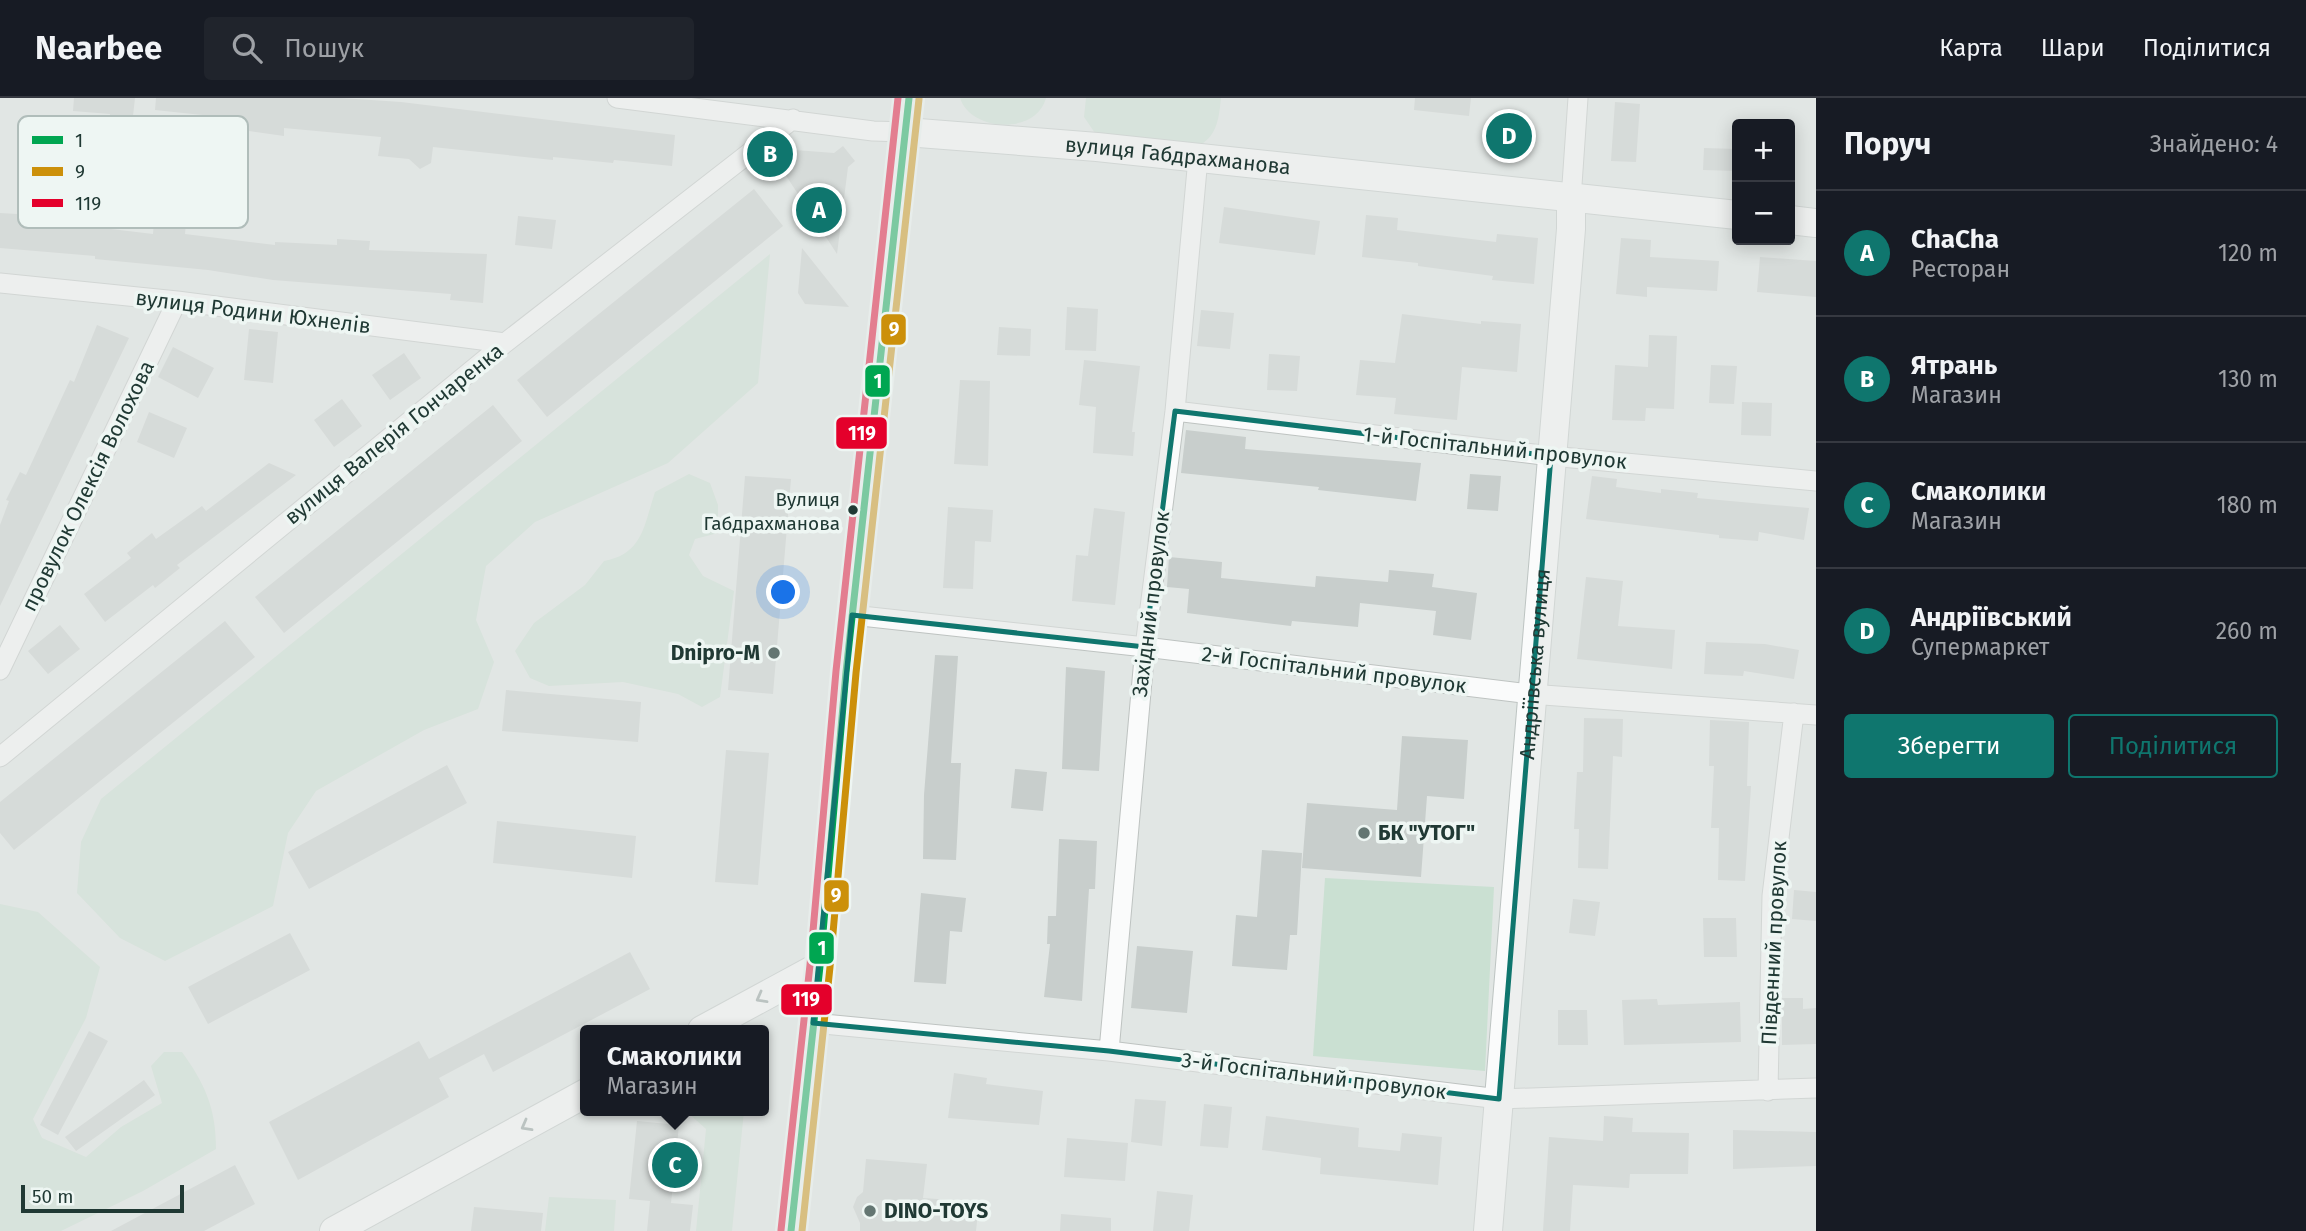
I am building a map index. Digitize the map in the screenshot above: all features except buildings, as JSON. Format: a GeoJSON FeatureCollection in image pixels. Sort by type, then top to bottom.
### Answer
{"type":"FeatureCollection","features":[{"type":"Feature","properties":{"kind":"street","name":"вулиця Габдрахманова"},"geometry":{"type":"LineString","coordinates":[[617,98],[873,131],[1198,158],[1732,215]]}},
{"type":"Feature","properties":{"kind":"street"},"geometry":{"type":"LineString","coordinates":[[790,1231],[820,966],[852,615],[909,98]]}},
{"type":"Feature","properties":{"kind":"street","name":"Андріївська вулиця"},"geometry":{"type":"LineString","coordinates":[[1488,1231],[1578,98]]}},
{"type":"Feature","properties":{"kind":"street","name":"вулиця Валерія Гончаренка"},"geometry":{"type":"LineString","coordinates":[[0,757],[505,343],[793,119]]}},
{"type":"Feature","properties":{"kind":"street","name":"Західний провулок"},"geometry":{"type":"LineString","coordinates":[[1109,1051],[1145,647],[1175,411],[1198,158]]}},
{"type":"Feature","properties":{"kind":"street"},"geometry":{"type":"LineString","coordinates":[[1795,221],[1816,223]]}},
{"type":"Feature","properties":{"kind":"street","name":"вулиця Родини Юхнелів"},"geometry":{"type":"LineString","coordinates":[[0,284],[177,301],[505,343]]}},
{"type":"Feature","properties":{"kind":"street","name":"провулок Олексія Волохова"},"geometry":{"type":"LineString","coordinates":[[0,670],[177,301]]}},
{"type":"Feature","properties":{"kind":"street","name":"1-й Госпітальний провулок"},"geometry":{"type":"LineString","coordinates":[[1175,411],[1551,456],[1816,481]]}},
{"type":"Feature","properties":{"kind":"street","name":"2-й Госпітальний провулок"},"geometry":{"type":"LineString","coordinates":[[852,615],[1145,647],[1530,694],[1816,715]]}},
{"type":"Feature","properties":{"kind":"street","name":"Південний провулок"},"geometry":{"type":"LineString","coordinates":[[1768,1091],[1772,896],[1794,713]]}},
{"type":"Feature","properties":{"kind":"street"},"geometry":{"type":"LineString","coordinates":[[711,1025],[820,966]]}},
{"type":"Feature","properties":{"kind":"street","name":"3-й Госпітальний провулок"},"geometry":{"type":"LineString","coordinates":[[813,1023],[1109,1051],[1499,1099],[1816,1088]]}},
{"type":"Feature","properties":{"kind":"street"},"geometry":{"type":"LineString","coordinates":[[334,1231],[580,1096]]}},
{"type":"Feature","properties":{"kind":"highlighted area"},"geometry":{"type":"Polygon","coordinates":[[[1175,411],[1551,456],[1499,1099],[1109,1051],[813,1023],[852,615],[1145,647],[1175,411]]]}},
{"type":"Feature","properties":{"kind":"green space"},"geometry":{"type":"Polygon","coordinates":[[[960,98],[1046,98],[1040,110],[1030,119],[1003,125],[976,117],[966,109],[960,98]]]}},
{"type":"Feature","properties":{"kind":"green space"},"geometry":{"type":"Polygon","coordinates":[[[1086,98],[1221,98],[1214,130],[1200,145],[1095,133],[1084,117],[1086,98]]]}},
{"type":"Feature","properties":{"kind":"green space"},"geometry":{"type":"Polygon","coordinates":[[[770,254],[758,383],[668,463],[535,522],[486,566],[476,620],[494,662],[478,709],[424,730],[316,791],[288,833],[273,906],[165,961],[120,938],[77,893],[81,842],[101,799],[770,254]]]}},
{"type":"Feature","properties":{"kind":"green space"},"geometry":{"type":"Polygon","coordinates":[[[689,474],[710,483],[718,505],[718,533],[695,539],[689,555],[703,576],[734,591],[720,697],[702,707],[678,694],[623,682],[549,686],[530,678],[515,651],[534,623],[585,585],[604,561],[627,552],[640,536],[655,492],[689,474]]]}},
{"type":"Feature","properties":{"kind":"green space"},"geometry":{"type":"Polygon","coordinates":[[[1325,878],[1494,887],[1485,1071],[1313,1056],[1325,878]]]}},
{"type":"Feature","properties":{"kind":"green space"},"geometry":{"type":"Polygon","coordinates":[[[0,904],[38,912],[100,967],[86,1018],[33,1119],[42,1138],[86,1157],[121,1127],[162,1103],[151,1066],[164,1052],[182,1052],[203,1086],[214,1121],[216,1149],[143,1191],[61,1231],[0,1231],[0,904]]]}},
{"type":"Feature","properties":{"kind":"green space"},"geometry":{"type":"Polygon","coordinates":[[[692,1116],[744,1116],[732,1231],[696,1231],[706,1129],[692,1116]]]}},
{"type":"Feature","properties":{"kind":"green space"},"geometry":{"type":"Polygon","coordinates":[[[549,1197],[616,1200],[614,1231],[545,1231],[549,1197]]]}},
{"type":"Feature","properties":{"kind":"transit line","name":"119"},"geometry":{"type":"LineString","coordinates":[[781,1230],[810,965],[836,671],[898,98]]}},
{"type":"Feature","properties":{"kind":"transit line","name":"1"},"geometry":{"type":"LineString","coordinates":[[791,1231],[820,966],[846,672],[909,98]]}},
{"type":"Feature","properties":{"kind":"transit line","name":"9"},"geometry":{"type":"LineString","coordinates":[[802,1231],[830,967],[856,673],[919,99]]}},
{"type":"Feature","properties":{"kind":"place","name":"Андріївський"},"geometry":{"type":"Point","coordinates":[1509,136]}},
{"type":"Feature","properties":{"kind":"place","name":"Ятрань"},"geometry":{"type":"Point","coordinates":[770,154]}},
{"type":"Feature","properties":{"kind":"place","name":"ChaCha"},"geometry":{"type":"Point","coordinates":[819,210]}},
{"type":"Feature","properties":{"kind":"place","name":"Вулиця Габдрахманова"},"geometry":{"type":"Point","coordinates":[853,510]}},
{"type":"Feature","properties":{"kind":"place","name":"Dnipro-M"},"geometry":{"type":"Point","coordinates":[774,653]}},
{"type":"Feature","properties":{"kind":"place","name":"БК \"УТОГ\""},"geometry":{"type":"Point","coordinates":[1364,833]}},
{"type":"Feature","properties":{"kind":"place","name":"Смаколики"},"geometry":{"type":"Point","coordinates":[675,1165]}},
{"type":"Feature","properties":{"kind":"place","name":"DINO-TOYS"},"geometry":{"type":"Point","coordinates":[870,1211]}}]}
